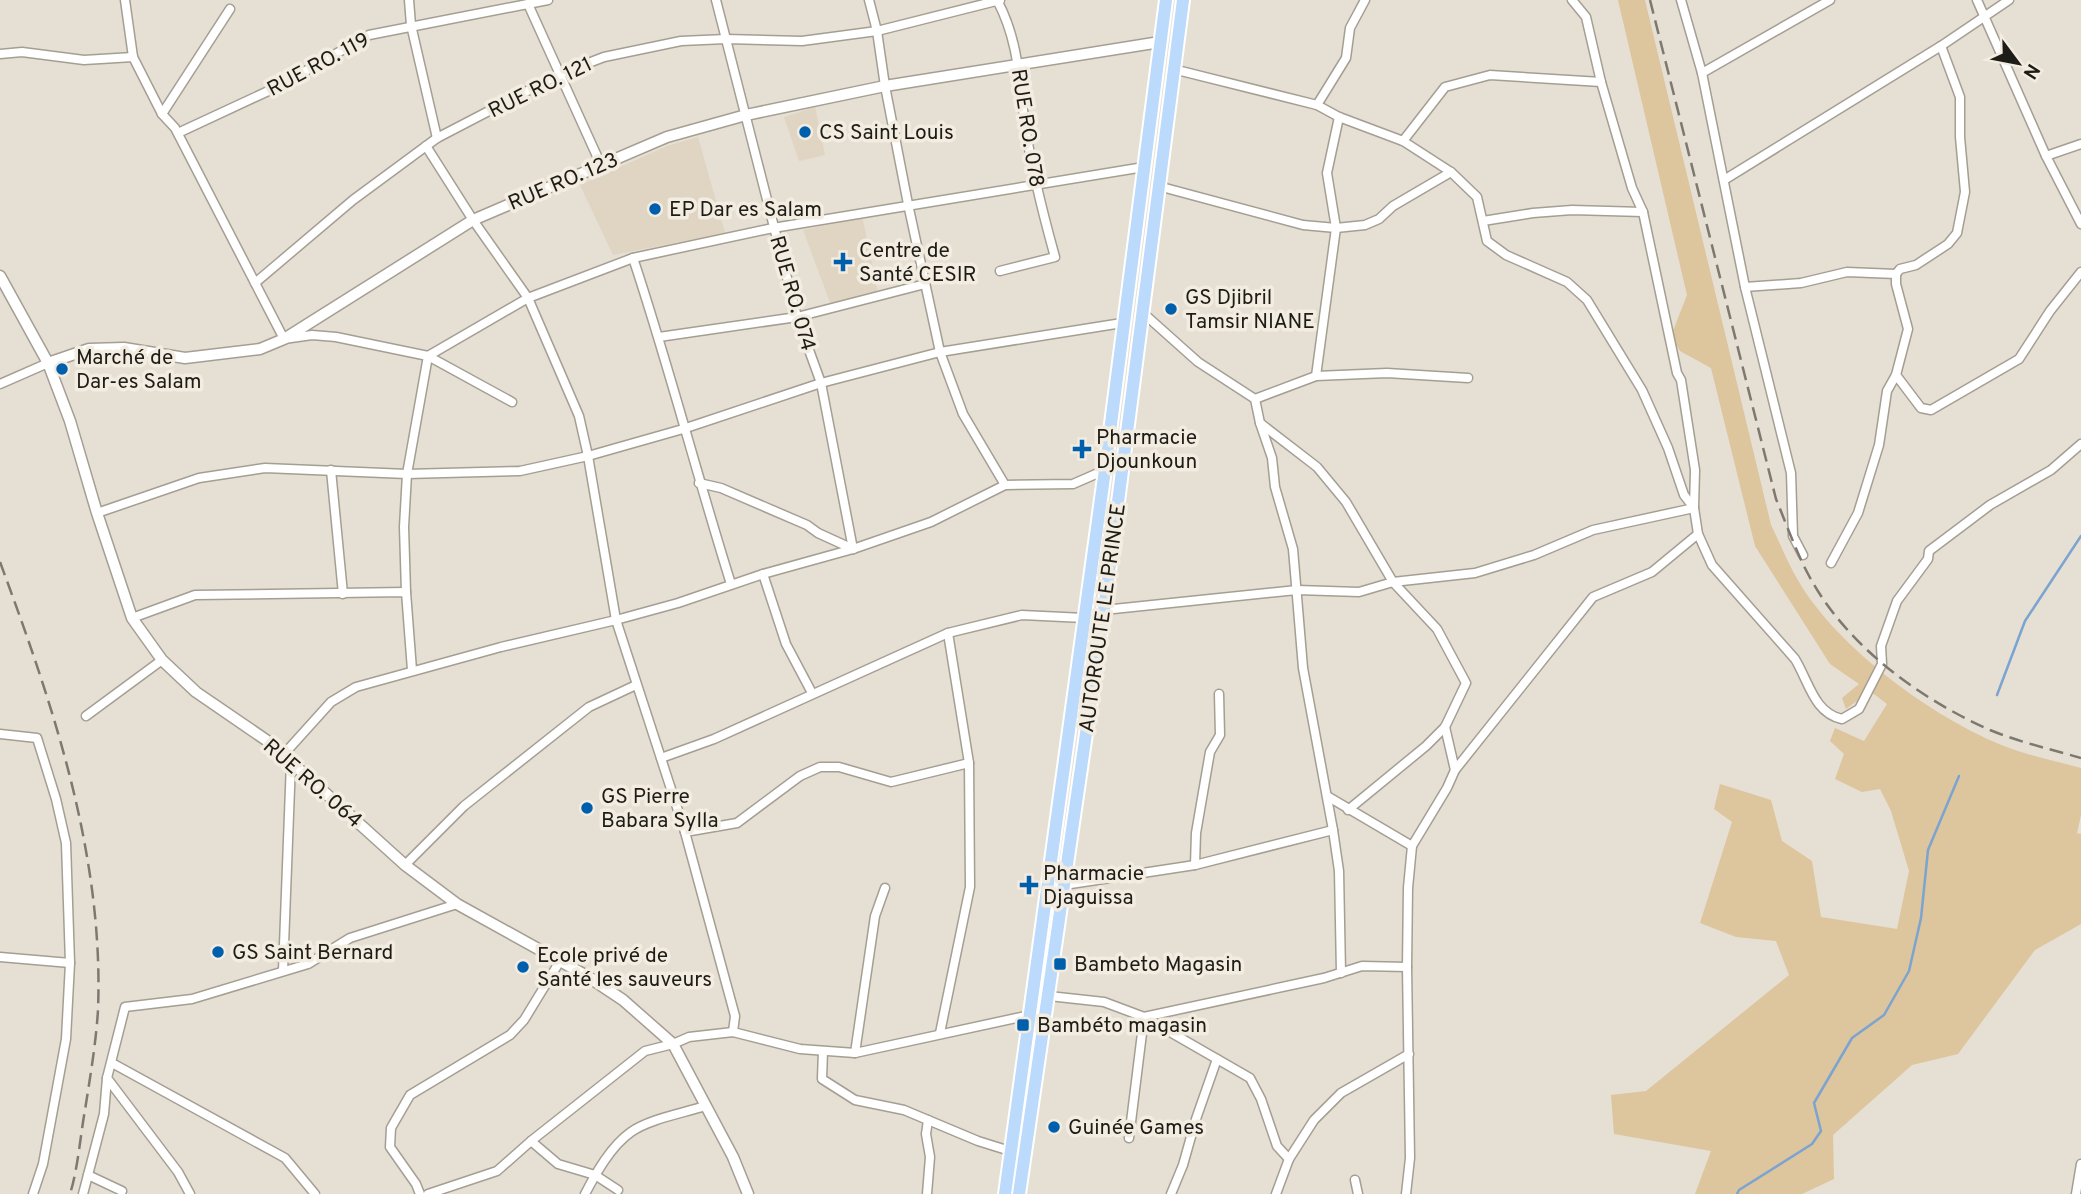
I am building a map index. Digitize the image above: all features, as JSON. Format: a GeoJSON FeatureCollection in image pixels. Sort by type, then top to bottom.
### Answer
{"type":"FeatureCollection","features":[{"type":"Feature","properties":{"kind":"main road","name":"AUTOROUTE LE PRINCE"},"geometry":{"type":"LineString","coordinates":[[1005,1194],[1105,470],[1166,0]]}},
{"type":"Feature","properties":{"kind":"main road","name":"AUTOROUTE LE PRINCE"},"geometry":{"type":"LineString","coordinates":[[1019,1194],[1104,610],[1183,0]]}},
{"type":"Feature","properties":{"kind":"street"},"geometry":{"type":"LineString","coordinates":[[125,0],[133,57],[162,114],[177,133],[284,339],[312,335],[336,337],[428,356],[512,402]]}},
{"type":"Feature","properties":{"kind":"street"},"geometry":{"type":"LineString","coordinates":[[409,0],[411,25],[437,138]]}},
{"type":"Feature","properties":{"kind":"street","name":"RUE RO. 119"},"geometry":{"type":"LineString","coordinates":[[177,133],[279,86],[369,35],[548,0]]}},
{"type":"Feature","properties":{"kind":"street","name":"RUE RO. 074"},"geometry":{"type":"LineString","coordinates":[[716,0],[797,317],[821,383],[853,549]]}},
{"type":"Feature","properties":{"kind":"street"},"geometry":{"type":"LineString","coordinates":[[869,0],[908,204],[940,352],[963,414],[1005,485]]}},
{"type":"Feature","properties":{"kind":"street","name":"RUE RO. 121"},"geometry":{"type":"LineString","coordinates":[[255,283],[353,200],[437,138],[560,74],[604,57],[681,41],[802,41],[877,31],[998,0]]}},
{"type":"Feature","properties":{"kind":"street","name":"RUE RO. 078"},"geometry":{"type":"LineString","coordinates":[[998,0],[1020,64],[1025,125],[1035,183],[1055,257],[1000,271]]}},
{"type":"Feature","properties":{"kind":"street"},"geometry":{"type":"LineString","coordinates":[[1317,105],[1346,58],[1350,28],[1366,0]]}},
{"type":"Feature","properties":{"kind":"street"},"geometry":{"type":"LineString","coordinates":[[1572,0],[1586,17],[1601,82],[1632,188],[1643,212],[1677,373],[1681,380],[1695,470],[1694,509],[1699,534],[1712,565],[1795,659],[1817,705],[1832,717],[1842,719],[1859,709],[1882,664],[1881,646],[1898,601],[1928,559],[1928,551],[1990,505],[2051,470],[2081,444]]}},
{"type":"Feature","properties":{"kind":"street"},"geometry":{"type":"LineString","coordinates":[[1681,0],[1702,73],[1745,288],[1791,473],[1793,536],[1802,555]]}},
{"type":"Feature","properties":{"kind":"street"},"geometry":{"type":"LineString","coordinates":[[1702,73],[1830,0]]}},
{"type":"Feature","properties":{"kind":"street"},"geometry":{"type":"LineString","coordinates":[[1977,0],[2046,156],[2081,224]]}},
{"type":"Feature","properties":{"kind":"street"},"geometry":{"type":"LineString","coordinates":[[1724,180],[1941,46],[2009,0]]}},
{"type":"Feature","properties":{"kind":"street"},"geometry":{"type":"LineString","coordinates":[[528,4],[601,165]]}},
{"type":"Feature","properties":{"kind":"street"},"geometry":{"type":"LineString","coordinates":[[162,114],[230,9]]}},
{"type":"Feature","properties":{"kind":"street","name":"RUE RO. 123"},"geometry":{"type":"LineString","coordinates":[[0,384],[89,349],[124,348],[185,358],[260,349],[284,339],[473,220],[667,137],[746,115],[885,86],[1160,42]]}},
{"type":"Feature","properties":{"kind":"street"},"geometry":{"type":"LineString","coordinates":[[1831,563],[1858,513],[1879,445],[1888,391],[1896,375],[1908,329],[1896,284],[1896,274],[1900,268],[1916,265],[1948,244],[1957,233],[1965,192],[1960,137],[1960,97],[1941,46]]}},
{"type":"Feature","properties":{"kind":"street"},"geometry":{"type":"LineString","coordinates":[[0,54],[22,52],[84,60],[133,57]]}},
{"type":"Feature","properties":{"kind":"street"},"geometry":{"type":"LineString","coordinates":[[1173,69],[1317,105],[1339,117],[1403,141],[1451,172],[1477,198],[1487,241],[1506,255],[1567,282],[1587,300],[1642,390],[1668,448],[1684,495],[1694,509]]}},
{"type":"Feature","properties":{"kind":"street"},"geometry":{"type":"LineString","coordinates":[[1403,141],[1445,87],[1490,75],[1601,82]]}},
{"type":"Feature","properties":{"kind":"street"},"geometry":{"type":"LineString","coordinates":[[1316,376],[1336,228],[1327,173],[1339,117]]}},
{"type":"Feature","properties":{"kind":"street"},"geometry":{"type":"LineString","coordinates":[[2046,156],[2081,144]]}},
{"type":"Feature","properties":{"kind":"street"},"geometry":{"type":"LineString","coordinates":[[426,146],[473,220],[528,298],[579,416],[616,620],[685,832],[735,1016],[733,1032]]}},
{"type":"Feature","properties":{"kind":"street"},"geometry":{"type":"LineString","coordinates":[[412,670],[404,527],[407,474],[428,356],[528,298],[633,258],[773,228],[1144,167]]}},
{"type":"Feature","properties":{"kind":"street"},"geometry":{"type":"LineString","coordinates":[[1158,186],[1303,225],[1336,228],[1365,225],[1379,219],[1393,206],[1451,172]]}},
{"type":"Feature","properties":{"kind":"street"},"geometry":{"type":"LineString","coordinates":[[1483,221],[1572,210],[1643,212]]}},
{"type":"Feature","properties":{"kind":"street"},"geometry":{"type":"LineString","coordinates":[[633,258],[659,337],[683,429],[731,584]]}},
{"type":"Feature","properties":{"kind":"street"},"geometry":{"type":"LineString","coordinates":[[1745,288],[1801,283],[1847,272],[1896,274]]}},
{"type":"Feature","properties":{"kind":"street"},"geometry":{"type":"LineString","coordinates":[[1896,375],[1921,408],[1931,410],[2019,359],[2081,272]]}},
{"type":"Feature","properties":{"kind":"street","name":"RUE RO. 064"},"geometry":{"type":"LineString","coordinates":[[0,276],[48,363],[70,421],[132,618],[162,660],[196,692],[285,753],[405,865],[457,904],[560,961],[623,1000],[673,1044],[733,1157],[748,1194]]}},
{"type":"Feature","properties":{"kind":"street"},"geometry":{"type":"LineString","coordinates":[[659,337],[797,317],[925,284]]}},
{"type":"Feature","properties":{"kind":"street"},"geometry":{"type":"LineString","coordinates":[[1142,312],[1198,362],[1255,399],[1272,458],[1275,487],[1293,549],[1303,668],[1333,830],[1342,915],[1341,973]]}},
{"type":"Feature","properties":{"kind":"street"},"geometry":{"type":"LineString","coordinates":[[97,513],[199,478],[265,468],[407,474],[520,471],[588,456],[683,429],[821,383],[940,352],[1122,323]]}},
{"type":"Feature","properties":{"kind":"street"},"geometry":{"type":"LineString","coordinates":[[1255,399],[1316,376],[1387,373],[1468,379]]}},
{"type":"Feature","properties":{"kind":"street"},"geometry":{"type":"LineString","coordinates":[[1260,423],[1317,467],[1346,502],[1393,582],[1437,629],[1466,683],[1445,727],[1349,810]]}},
{"type":"Feature","properties":{"kind":"street"},"geometry":{"type":"LineString","coordinates":[[331,470],[343,594]]}},
{"type":"Feature","properties":{"kind":"street"},"geometry":{"type":"LineString","coordinates":[[285,753],[331,702],[356,687],[412,670],[678,603],[763,573],[853,549],[932,522],[1005,485],[1073,484],[1105,470]]}},
{"type":"Feature","properties":{"kind":"street"},"geometry":{"type":"LineString","coordinates":[[699,483],[721,488],[807,525],[853,549]]}},
{"type":"Feature","properties":{"kind":"street"},"geometry":{"type":"LineString","coordinates":[[1104,610],[1297,590],[1359,592],[1393,582],[1475,573],[1534,555],[1593,530],[1694,509]]}},
{"type":"Feature","properties":{"kind":"street"},"geometry":{"type":"LineString","coordinates":[[1406,1194],[1410,1158],[1407,967],[1408,888],[1412,846],[1447,788],[1455,769],[1593,597],[1652,572],[1699,534]]}},
{"type":"Feature","properties":{"kind":"street"},"geometry":{"type":"LineString","coordinates":[[763,573],[786,643],[812,693]]}},
{"type":"Feature","properties":{"kind":"street"},"geometry":{"type":"LineString","coordinates":[[132,618],[195,595],[406,592]]}},
{"type":"Feature","properties":{"kind":"street"},"geometry":{"type":"LineString","coordinates":[[661,758],[714,739],[948,633],[1022,615],[1084,618]]}},
{"type":"Feature","properties":{"kind":"street"},"geometry":{"type":"LineString","coordinates":[[940,1033],[970,887],[969,763],[948,633]]}},
{"type":"Feature","properties":{"kind":"street"},"geometry":{"type":"LineString","coordinates":[[86,716],[162,660]]}},
{"type":"Feature","properties":{"kind":"street"},"geometry":{"type":"LineString","coordinates":[[405,865],[464,806],[589,707],[636,685]]}},
{"type":"Feature","properties":{"kind":"street"},"geometry":{"type":"LineString","coordinates":[[1195,865],[1196,834],[1210,752],[1220,735],[1219,694]]}},
{"type":"Feature","properties":{"kind":"street"},"geometry":{"type":"LineString","coordinates":[[1445,727],[1455,769]]}},
{"type":"Feature","properties":{"kind":"street"},"geometry":{"type":"LineString","coordinates":[[0,734],[37,738],[66,843],[70,963],[66,1038],[43,1164],[33,1194]]}},
{"type":"Feature","properties":{"kind":"street"},"geometry":{"type":"LineString","coordinates":[[283,971],[292,762]]}},
{"type":"Feature","properties":{"kind":"street"},"geometry":{"type":"LineString","coordinates":[[685,832],[737,823],[800,776],[820,767],[839,767],[891,782],[969,763]]}},
{"type":"Feature","properties":{"kind":"street"},"geometry":{"type":"LineString","coordinates":[[1326,796],[1412,846]]}},
{"type":"Feature","properties":{"kind":"street"},"geometry":{"type":"LineString","coordinates":[[1064,885],[1195,865],[1333,830]]}},
{"type":"Feature","properties":{"kind":"street"},"geometry":{"type":"LineString","coordinates":[[855,1053],[874,916],[885,888]]}},
{"type":"Feature","properties":{"kind":"street"},"geometry":{"type":"LineString","coordinates":[[83,1194],[104,1114],[107,1078],[125,1007],[192,999],[307,964],[350,938],[457,904]]}},
{"type":"Feature","properties":{"kind":"street"},"geometry":{"type":"LineString","coordinates":[[0,957],[70,963]]}},
{"type":"Feature","properties":{"kind":"street"},"geometry":{"type":"LineString","coordinates":[[420,1194],[390,1147],[391,1128],[410,1095],[510,1035],[524,1020],[560,961]]}},
{"type":"Feature","properties":{"kind":"street"},"geometry":{"type":"LineString","coordinates":[[1144,1017],[1362,966],[1407,967]]}},
{"type":"Feature","properties":{"kind":"street"},"geometry":{"type":"LineString","coordinates":[[1049,996],[1104,1002],[1144,1017],[1250,1078],[1261,1099],[1277,1146],[1289,1159]]}},
{"type":"Feature","properties":{"kind":"street"},"geometry":{"type":"LineString","coordinates":[[428,1194],[498,1171],[531,1141],[645,1051],[688,1037],[733,1032],[800,1049],[855,1053],[1030,1015]]}},
{"type":"Feature","properties":{"kind":"street"},"geometry":{"type":"LineString","coordinates":[[1129,1138],[1144,1017]]}},
{"type":"Feature","properties":{"kind":"street"},"geometry":{"type":"LineString","coordinates":[[823,1051],[822,1079],[855,1100],[904,1111],[1010,1151]]}},
{"type":"Feature","properties":{"kind":"street"},"geometry":{"type":"LineString","coordinates":[[1276,1194],[1289,1159],[1314,1120],[1341,1093],[1409,1054]]}},
{"type":"Feature","properties":{"kind":"street"},"geometry":{"type":"LineString","coordinates":[[1171,1194],[1183,1166],[1217,1059]]}},
{"type":"Feature","properties":{"kind":"street"},"geometry":{"type":"LineString","coordinates":[[112,1063],[285,1158],[314,1194]]}},
{"type":"Feature","properties":{"kind":"street"},"geometry":{"type":"LineString","coordinates":[[107,1078],[178,1172],[190,1194]]}},
{"type":"Feature","properties":{"kind":"street"},"geometry":{"type":"LineString","coordinates":[[585,1194],[595,1175],[619,1143],[633,1130],[705,1105]]}},
{"type":"Feature","properties":{"kind":"street"},"geometry":{"type":"LineString","coordinates":[[927,1194],[930,1157],[926,1134],[928,1120]]}},
{"type":"Feature","properties":{"kind":"street"},"geometry":{"type":"LineString","coordinates":[[531,1141],[558,1164],[595,1175],[618,1190]]}},
{"type":"Feature","properties":{"kind":"street"},"geometry":{"type":"LineString","coordinates":[[2076,1194],[2081,1164]]}},
{"type":"Feature","properties":{"kind":"street"},"geometry":{"type":"LineString","coordinates":[[88,1175],[122,1191]]}},
{"type":"Feature","properties":{"kind":"street"},"geometry":{"type":"LineString","coordinates":[[1355,1180],[1358,1194]]}},
{"type":"Feature","properties":{"kind":"shaded area"},"geometry":{"type":"Polygon","coordinates":[[[1618,0],[1645,0],[1771,525],[1799,582],[1816,607],[1862,656],[1918,699],[1976,734],[2004,746],[2081,768],[2081,815],[2077,833],[2081,834],[2081,924],[2035,950],[1958,1054],[1912,1065],[1833,1135],[1834,1179],[1802,1194],[1695,1194],[1711,1151],[1614,1134],[1611,1095],[1646,1091],[1789,975],[1776,941],[1736,937],[1700,923],[1732,822],[1714,809],[1720,784],[1771,800],[1782,841],[1812,861],[1821,917],[1897,929],[1909,871],[1891,811],[1880,789],[1862,792],[1835,779],[1844,754],[1830,741],[1835,728],[1864,741],[1887,704],[1870,691],[1846,709],[1842,698],[1859,684],[1830,664],[1755,546],[1711,368],[1680,351],[1671,336],[1687,295],[1618,0]]]}},
{"type":"Feature","properties":{"kind":"shaded area","name":"CS Saint Louis"},"geometry":{"type":"Polygon","coordinates":[[[815,107],[825,155],[799,161],[784,117],[815,107]]]}},
{"type":"Feature","properties":{"kind":"shaded area","name":"EP Dar es Salam"},"geometry":{"type":"Polygon","coordinates":[[[698,137],[725,233],[613,255],[580,185],[667,146],[698,137]]]}},
{"type":"Feature","properties":{"kind":"shaded area","name":"Centre de Santé CESIR"},"geometry":{"type":"Polygon","coordinates":[[[861,218],[878,293],[831,305],[803,230],[861,218]]]}},
{"type":"Feature","properties":{"kind":"waterway"},"geometry":{"type":"LineString","coordinates":[[1997,695],[2025,621],[2081,536]]}},
{"type":"Feature","properties":{"kind":"waterway"},"geometry":{"type":"LineString","coordinates":[[1737,1194],[1739,1190],[1812,1144],[1821,1131],[1814,1103],[1852,1038],[1884,1015],[1909,971],[1921,918],[1928,850],[1959,776]]}},
{"type":"Feature","properties":{"kind":"railway"},"geometry":{"type":"LineString","coordinates":[[1650,0],[1776,499],[1807,572],[1841,623],[1885,666],[1910,685],[1990,730],[2081,758]]}},
{"type":"Feature","properties":{"kind":"railway"},"geometry":{"type":"LineString","coordinates":[[0,562],[56,726],[84,838],[93,895],[98,952],[98,1010],[79,1153],[70,1194]]}},
{"type":"Feature","properties":{"kind":"place","name":"CS Saint Louis"},"geometry":{"type":"Point","coordinates":[805,132]}},
{"type":"Feature","properties":{"kind":"place","name":"EP Dar es Salam"},"geometry":{"type":"Point","coordinates":[655,209]}},
{"type":"Feature","properties":{"kind":"place","name":"Centre de Santé CESIR"},"geometry":{"type":"Point","coordinates":[843,262]}},
{"type":"Feature","properties":{"kind":"place","name":"GS Djibril Tamsir NIANE"},"geometry":{"type":"Point","coordinates":[1171,309]}},
{"type":"Feature","properties":{"kind":"place","name":"Marché de Dar-es Salam"},"geometry":{"type":"Point","coordinates":[62,369]}},
{"type":"Feature","properties":{"kind":"place","name":"Pharmacie Djounkoun"},"geometry":{"type":"Point","coordinates":[1082,449]}},
{"type":"Feature","properties":{"kind":"place","name":"GS Pierre Babara Sylla"},"geometry":{"type":"Point","coordinates":[587,808]}},
{"type":"Feature","properties":{"kind":"place","name":"Pharmacie Djaguissa"},"geometry":{"type":"Point","coordinates":[1029,885]}},
{"type":"Feature","properties":{"kind":"place","name":"GS Saint Bernard"},"geometry":{"type":"Point","coordinates":[218,952]}},
{"type":"Feature","properties":{"kind":"place","name":"Bambeto Magasin"},"geometry":{"type":"Point","coordinates":[1060,964]}},
{"type":"Feature","properties":{"kind":"place","name":"Ecole privé de Santé les sauveurs"},"geometry":{"type":"Point","coordinates":[523,967]}},
{"type":"Feature","properties":{"kind":"place","name":"Bambéto magasin"},"geometry":{"type":"Point","coordinates":[1023,1025]}},
{"type":"Feature","properties":{"kind":"place","name":"Guinée Games"},"geometry":{"type":"Point","coordinates":[1054,1127]}}]}
